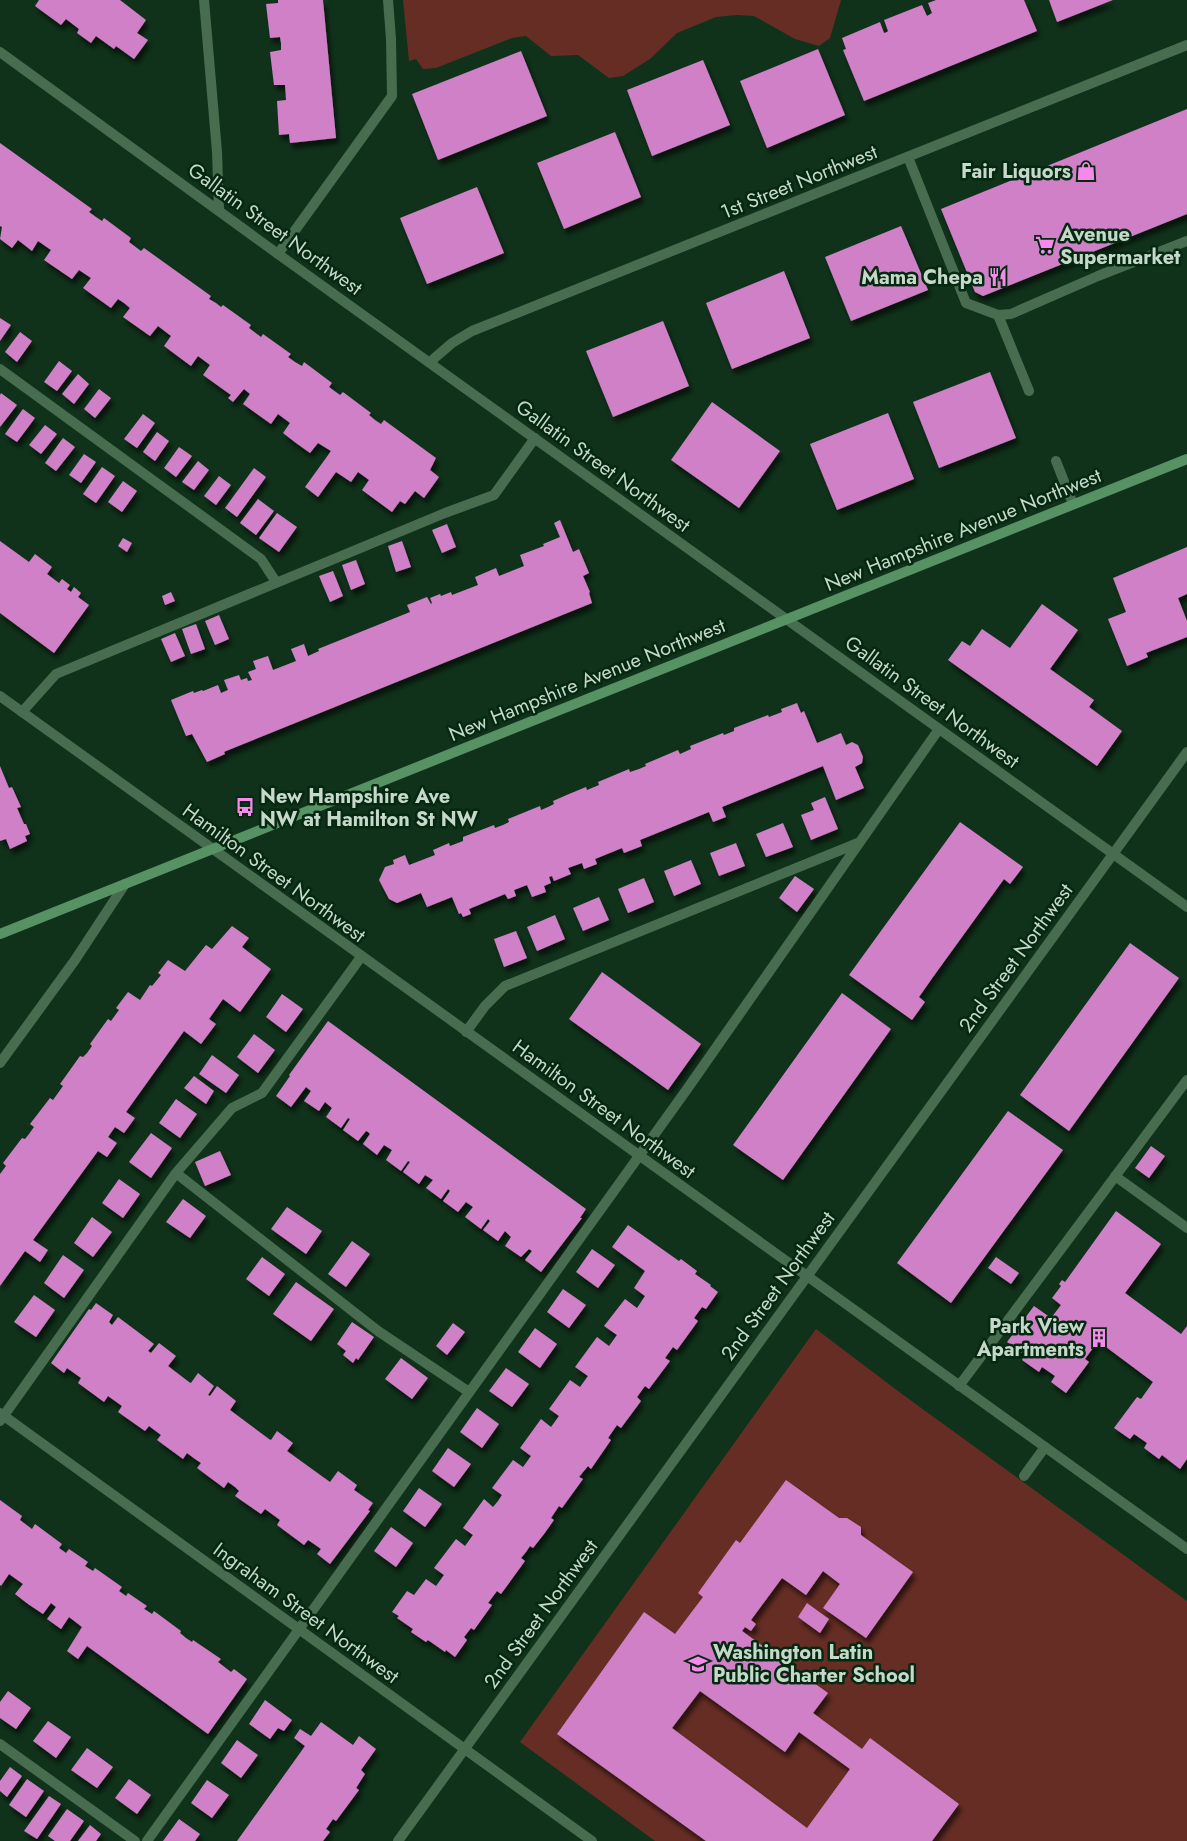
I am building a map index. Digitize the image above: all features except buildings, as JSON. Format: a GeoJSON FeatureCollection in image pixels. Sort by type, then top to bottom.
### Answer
{"type":"FeatureCollection","features":[{"type":"Feature","properties":{"kind":"main road","name":"New Hampshire Avenue Northwest"},"geometry":{"type":"LineString","coordinates":[[0,934],[1187,458]]}},
{"type":"Feature","properties":{"kind":"street"},"geometry":{"type":"LineString","coordinates":[[204,0],[217,152],[219,210]]}},
{"type":"Feature","properties":{"kind":"street"},"geometry":{"type":"LineString","coordinates":[[278,254],[392,96],[388,0]]}},
{"type":"Feature","properties":{"kind":"street","name":"1st Street Northwest"},"geometry":{"type":"LineString","coordinates":[[430,362],[452,343],[472,331],[1187,45]]}},
{"type":"Feature","properties":{"kind":"street","name":"Gallatin Street Northwest"},"geometry":{"type":"LineString","coordinates":[[0,52],[1187,908]]}},
{"type":"Feature","properties":{"kind":"street"},"geometry":{"type":"LineString","coordinates":[[908,157],[966,303],[998,315],[1011,314],[1187,240]]}},
{"type":"Feature","properties":{"kind":"street"},"geometry":{"type":"LineString","coordinates":[[998,315],[1029,391]]}},
{"type":"Feature","properties":{"kind":"street"},"geometry":{"type":"LineString","coordinates":[[0,369],[261,559],[276,582]]}},
{"type":"Feature","properties":{"kind":"street"},"geometry":{"type":"LineString","coordinates":[[22,712],[56,674],[444,513],[494,495],[535,438]]}},
{"type":"Feature","properties":{"kind":"street"},"geometry":{"type":"LineString","coordinates":[[1056,461],[1074,504]]}},
{"type":"Feature","properties":{"kind":"street","name":"Hamilton Street Northwest"},"geometry":{"type":"LineString","coordinates":[[0,696],[1187,1549]]}},
{"type":"Feature","properties":{"kind":"street"},"geometry":{"type":"LineString","coordinates":[[147,1841],[639,1156],[939,729]]}},
{"type":"Feature","properties":{"kind":"street","name":"2nd Street Northwest"},"geometry":{"type":"LineString","coordinates":[[398,1841],[1187,752]]}},
{"type":"Feature","properties":{"kind":"street"},"geometry":{"type":"LineString","coordinates":[[466,1032],[485,1006],[505,986],[859,843]]}},
{"type":"Feature","properties":{"kind":"street"},"geometry":{"type":"LineString","coordinates":[[0,1062],[75,960],[125,884]]}},
{"type":"Feature","properties":{"kind":"street"},"geometry":{"type":"LineString","coordinates":[[1,1416],[176,1173],[232,1108],[262,1093],[361,957]]}},
{"type":"Feature","properties":{"kind":"street"},"geometry":{"type":"LineString","coordinates":[[959,1386],[1187,1080]]}},
{"type":"Feature","properties":{"kind":"street"},"geometry":{"type":"LineString","coordinates":[[176,1173],[378,1331],[469,1392]]}},
{"type":"Feature","properties":{"kind":"street"},"geometry":{"type":"LineString","coordinates":[[1115,1176],[1187,1228]]}},
{"type":"Feature","properties":{"kind":"street","name":"Ingraham Street Northwest"},"geometry":{"type":"LineString","coordinates":[[1,1416],[592,1841]]}},
{"type":"Feature","properties":{"kind":"street"},"geometry":{"type":"LineString","coordinates":[[1024,1476],[1045,1447]]}},
{"type":"Feature","properties":{"kind":"street"},"geometry":{"type":"LineString","coordinates":[[0,1744],[135,1841]]}},
{"type":"Feature","properties":{"kind":"shaded area"},"geometry":{"type":"Polygon","coordinates":[[[403,0],[841,0],[830,38],[819,46],[795,39],[754,16],[716,17],[677,33],[650,59],[623,76],[609,78],[578,55],[551,56],[526,36],[512,38],[436,68],[423,69],[416,59],[409,61],[403,0]]]}},
{"type":"Feature","properties":{"kind":"shaded area"},"geometry":{"type":"Polygon","coordinates":[[[816,1329],[902,1394],[1187,1601],[1187,1841],[655,1841],[520,1742],[816,1329]]]}},
{"type":"Feature","properties":{"kind":"place","name":"Fair Liquors"},"geometry":{"type":"Point","coordinates":[1086,171]}},
{"type":"Feature","properties":{"kind":"place","name":"Avenue Supermarket"},"geometry":{"type":"Point","coordinates":[1045,245]}},
{"type":"Feature","properties":{"kind":"place","name":"Mama Chepa"},"geometry":{"type":"Point","coordinates":[998,277]}},
{"type":"Feature","properties":{"kind":"place","name":"New Hampshire Ave NW at Hamilton St NW"},"geometry":{"type":"Point","coordinates":[245,807]}},
{"type":"Feature","properties":{"kind":"place","name":"Park View Apartments"},"geometry":{"type":"Point","coordinates":[1099,1338]}},
{"type":"Feature","properties":{"kind":"place","name":"Washington Latin Public Charter School"},"geometry":{"type":"Point","coordinates":[698,1664]}}]}
